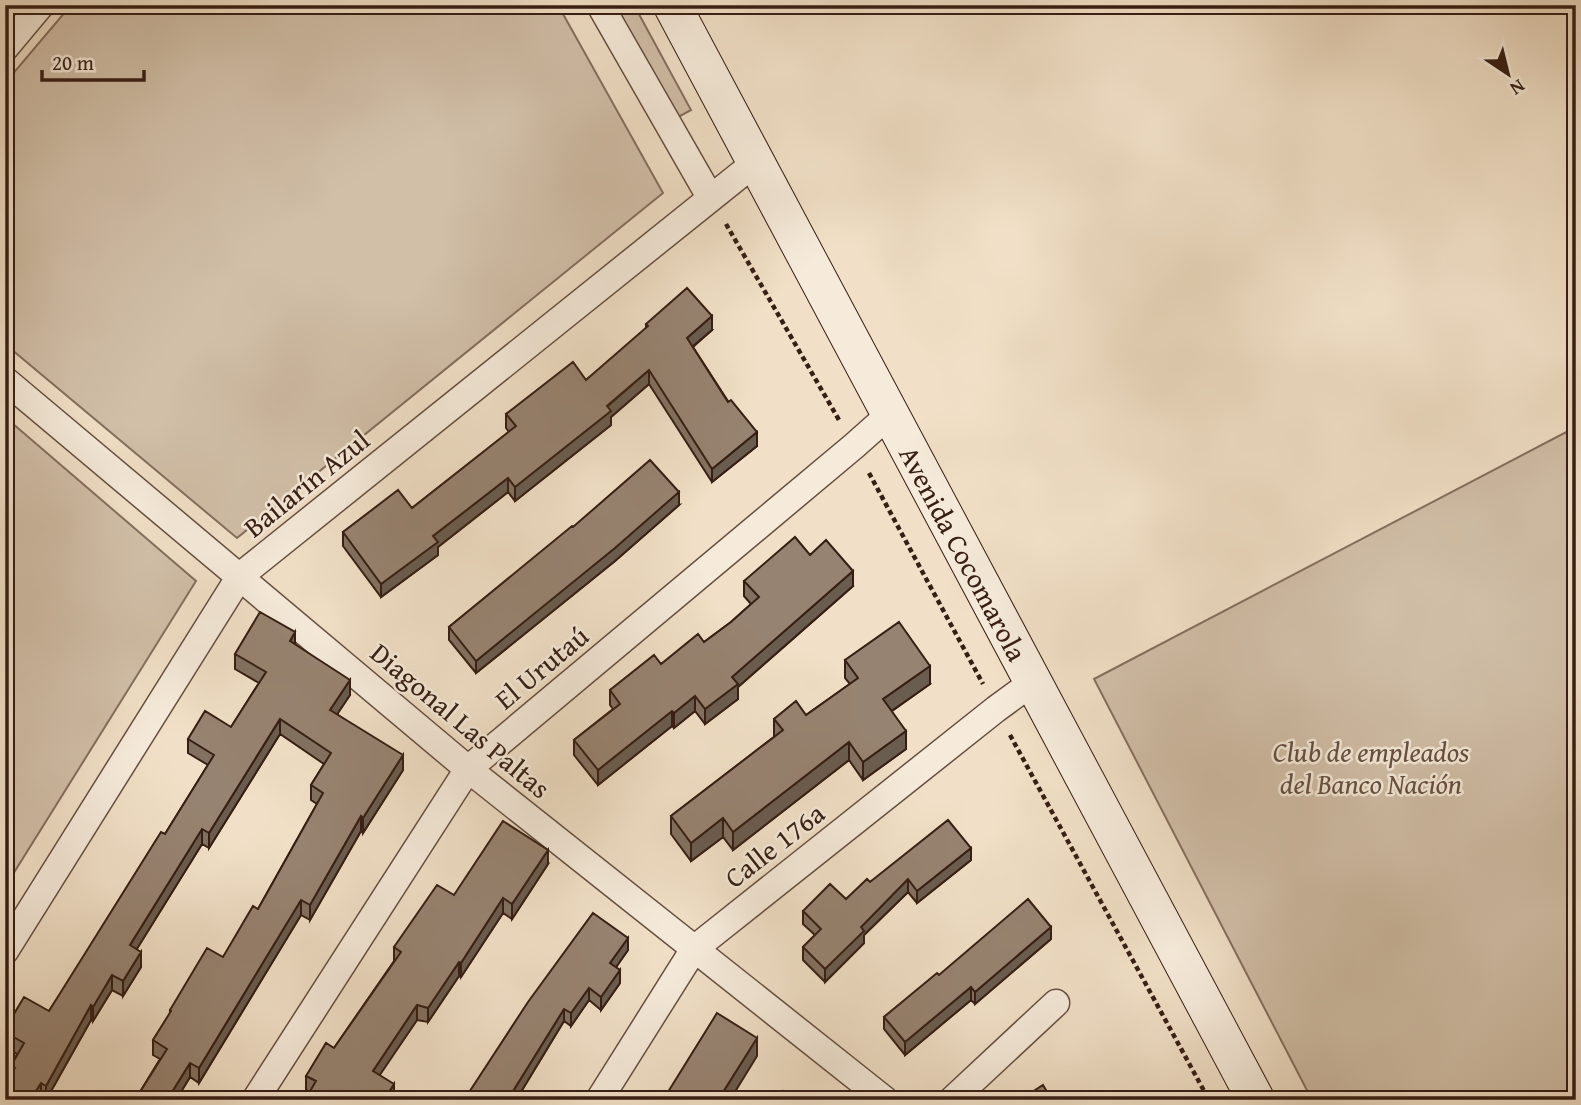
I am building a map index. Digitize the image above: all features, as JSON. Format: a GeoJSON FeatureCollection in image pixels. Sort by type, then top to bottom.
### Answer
{"type":"FeatureCollection","features":[{"type":"Feature","properties":{"kind":"main road","name":"Avenida Cocomarola"},"geometry":{"type":"LineString","coordinates":[[672,5],[1256,1100]]}},
{"type":"Feature","properties":{"kind":"street"},"geometry":{"type":"LineString","coordinates":[[5,48],[41,5]]}},
{"type":"Feature","properties":{"kind":"street"},"geometry":{"type":"LineString","coordinates":[[600,5],[710,198]]}},
{"type":"Feature","properties":{"kind":"street","name":"Bailarín Azul"},"geometry":{"type":"LineString","coordinates":[[5,951],[240,576],[756,162]]}},
{"type":"Feature","properties":{"kind":"street","name":"Diagonal Las Paltas"},"geometry":{"type":"LineString","coordinates":[[5,380],[468,769],[885,1100]]}},
{"type":"Feature","properties":{"kind":"street","name":"El Urutaú"},"geometry":{"type":"LineString","coordinates":[[255,1100],[468,769],[890,414]]}},
{"type":"Feature","properties":{"kind":"street","name":"Calle 176a"},"geometry":{"type":"LineString","coordinates":[[599,1100],[694,949],[1033,682]]}},
{"type":"Feature","properties":{"kind":"street"},"geometry":{"type":"LineString","coordinates":[[952,1100],[1056,1003]]}},
{"type":"Feature","properties":{"kind":"path"},"geometry":{"type":"LineString","coordinates":[[710,198],[854,446],[1209,1100]]}},
{"type":"Feature","properties":{"kind":"green space"},"geometry":{"type":"Polygon","coordinates":[[[71,5],[558,5],[663,193],[237,538],[5,344],[5,83],[71,5]]]}},
{"type":"Feature","properties":{"kind":"green space"},"geometry":{"type":"Polygon","coordinates":[[[607,5],[634,5],[691,110],[671,121],[607,5]]]}},
{"type":"Feature","properties":{"kind":"green space"},"geometry":{"type":"Polygon","coordinates":[[[5,417],[196,581],[5,887],[5,417]]]}},
{"type":"Feature","properties":{"kind":"green space","name":"Club de empleados del Banco Nación"},"geometry":{"type":"Polygon","coordinates":[[[1576,427],[1576,1100],[1312,1100],[1094,679],[1576,427]]]}},
{"type":"Feature","properties":{"kind":"building"},"geometry":{"type":"Polygon","coordinates":[[[687,288],[712,316],[687,338],[728,402],[731,400],[757,432],[712,469],[649,370],[607,406],[611,411],[515,487],[508,478],[433,536],[438,542],[381,584],[343,532],[398,490],[412,508],[516,426],[506,414],[573,362],[586,380],[687,288]]]}},
{"type":"Feature","properties":{"kind":"building"},"geometry":{"type":"Polygon","coordinates":[[[650,460],[679,492],[476,661],[449,627],[573,527],[650,460]]]}},
{"type":"Feature","properties":{"kind":"building"},"geometry":{"type":"Polygon","coordinates":[[[795,537],[810,555],[826,540],[853,571],[732,677],[738,684],[705,709],[695,696],[598,770],[574,740],[620,704],[610,690],[654,655],[661,664],[698,634],[704,642],[731,622],[759,597],[744,581],[795,537]]]}},
{"type":"Feature","properties":{"kind":"building"},"geometry":{"type":"Polygon","coordinates":[[[260,612],[295,632],[290,641],[350,680],[330,710],[403,755],[363,818],[361,816],[310,905],[301,900],[199,1068],[190,1063],[167,1100],[135,1100],[167,1049],[153,1040],[207,948],[223,957],[253,906],[258,909],[323,793],[311,785],[331,753],[280,719],[209,833],[202,829],[130,945],[141,952],[123,981],[112,975],[93,1007],[91,1005],[46,1086],[41,1083],[30,1100],[5,1100],[5,1083],[15,1068],[11,1066],[24,1043],[5,1032],[5,1029],[24,997],[49,1011],[161,832],[165,834],[214,755],[188,739],[205,711],[231,727],[266,672],[235,654],[260,612]]]}},
{"type":"Feature","properties":{"kind":"building"},"geometry":{"type":"Polygon","coordinates":[[[899,622],[930,666],[883,699],[906,731],[863,762],[849,742],[733,832],[723,818],[691,843],[671,816],[783,730],[774,719],[796,701],[806,715],[858,678],[845,660],[899,622]]]}},
{"type":"Feature","properties":{"kind":"building"},"geometry":{"type":"Polygon","coordinates":[[[948,820],[971,848],[917,891],[908,879],[861,927],[864,931],[825,969],[803,947],[821,929],[803,911],[830,884],[846,899],[867,879],[870,882],[948,820]]]}},
{"type":"Feature","properties":{"kind":"building"},"geometry":{"type":"Polygon","coordinates":[[[503,821],[548,850],[512,904],[503,898],[428,1008],[417,1005],[373,1071],[394,1084],[384,1100],[305,1100],[316,1081],[306,1076],[326,1043],[334,1048],[401,952],[394,947],[437,885],[454,895],[503,821]]]}},
{"type":"Feature","properties":{"kind":"building"},"geometry":{"type":"Polygon","coordinates":[[[1028,899],[1051,927],[975,992],[971,987],[905,1042],[884,1017],[937,973],[939,975],[1028,899]]]}},
{"type":"Feature","properties":{"kind":"building"},"geometry":{"type":"Polygon","coordinates":[[[593,913],[628,938],[610,963],[620,970],[601,997],[589,988],[571,1013],[564,1009],[510,1096],[516,1100],[464,1100],[528,1002],[593,913]]]}},
{"type":"Feature","properties":{"kind":"building"},"geometry":{"type":"Polygon","coordinates":[[[717,1013],[757,1038],[718,1100],[663,1100],[717,1013]]]}},
{"type":"Feature","properties":{"kind":"building"},"geometry":{"type":"Polygon","coordinates":[[[1043,1085],[1052,1100],[1020,1100],[1043,1085]]]}},
{"type":"Feature","properties":{"kind":"building"},"geometry":{"type":"Polygon","coordinates":[[[783,1091],[796,1100],[777,1100],[783,1091]]]}}]}
